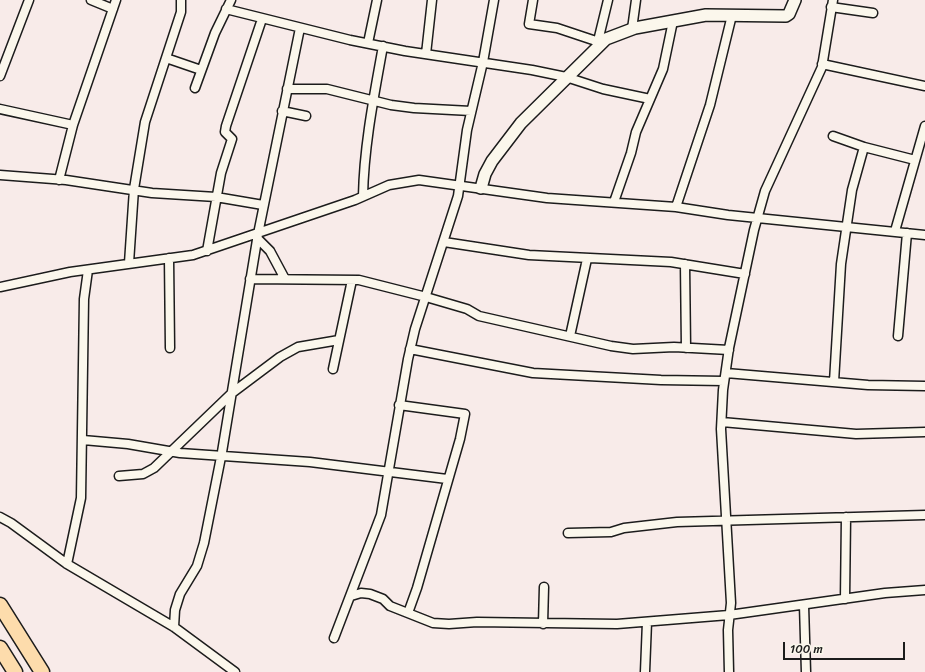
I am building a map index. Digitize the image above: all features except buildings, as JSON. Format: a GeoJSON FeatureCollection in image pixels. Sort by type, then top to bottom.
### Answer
{"type":"FeatureCollection","features":[{"type":"Feature","properties":{"kind":"highway"},"geometry":{"type":"LineString","coordinates":[[0,605],[42,672]]}},
{"type":"Feature","properties":{"kind":"highway"},"geometry":{"type":"LineString","coordinates":[[0,648],[15,672]]}},
{"type":"Feature","properties":{"kind":"street"},"geometry":{"type":"LineString","coordinates":[[0,76],[29,0]]}},
{"type":"Feature","properties":{"kind":"street"},"geometry":{"type":"LineString","coordinates":[[90,0],[113,9]]}},
{"type":"Feature","properties":{"kind":"street"},"geometry":{"type":"LineString","coordinates":[[59,180],[73,125],[116,0]]}},
{"type":"Feature","properties":{"kind":"street"},"geometry":{"type":"LineString","coordinates":[[129,263],[134,189],[145,122],[181,12],[181,0]]}},
{"type":"Feature","properties":{"kind":"street"},"geometry":{"type":"LineString","coordinates":[[195,88],[215,33],[231,0]]}},
{"type":"Feature","properties":{"kind":"street"},"geometry":{"type":"LineString","coordinates":[[368,43],[377,0]]}},
{"type":"Feature","properties":{"kind":"street"},"geometry":{"type":"LineString","coordinates":[[426,54],[432,0]]}},
{"type":"Feature","properties":{"kind":"street"},"geometry":{"type":"LineString","coordinates":[[334,638],[381,515],[410,349],[458,196],[471,111],[483,62],[494,0]]}},
{"type":"Feature","properties":{"kind":"street"},"geometry":{"type":"LineString","coordinates":[[533,0],[529,24],[557,28],[600,42]]}},
{"type":"Feature","properties":{"kind":"street"},"geometry":{"type":"LineString","coordinates":[[600,42],[608,0]]}},
{"type":"Feature","properties":{"kind":"street"},"geometry":{"type":"LineString","coordinates":[[632,29],[636,0]]}},
{"type":"Feature","properties":{"kind":"street"},"geometry":{"type":"LineString","coordinates":[[481,188],[485,174],[501,147],[521,123],[600,42],[632,29],[706,15],[786,16],[789,14],[795,0]]}},
{"type":"Feature","properties":{"kind":"street"},"geometry":{"type":"LineString","coordinates":[[729,672],[730,602],[722,422],[725,377],[729,350],[745,274],[765,191],[822,64],[832,4],[873,13]]}},
{"type":"Feature","properties":{"kind":"street"},"geometry":{"type":"LineString","coordinates":[[226,9],[262,19],[382,46],[532,70],[566,77],[602,89],[650,99]]}},
{"type":"Feature","properties":{"kind":"street"},"geometry":{"type":"LineString","coordinates":[[676,207],[710,105],[732,15]]}},
{"type":"Feature","properties":{"kind":"street"},"geometry":{"type":"LineString","coordinates":[[207,251],[221,173],[232,139],[225,132],[226,126],[262,19]]}},
{"type":"Feature","properties":{"kind":"street"},"geometry":{"type":"LineString","coordinates":[[614,202],[631,153],[636,132],[663,69],[673,21]]}},
{"type":"Feature","properties":{"kind":"street"},"geometry":{"type":"LineString","coordinates":[[174,628],[175,610],[180,594],[197,566],[204,543],[232,393],[257,236],[300,28]]}},
{"type":"Feature","properties":{"kind":"street"},"geometry":{"type":"LineString","coordinates":[[363,196],[363,177],[382,46]]}},
{"type":"Feature","properties":{"kind":"street"},"geometry":{"type":"LineString","coordinates":[[166,58],[201,70]]}},
{"type":"Feature","properties":{"kind":"street"},"geometry":{"type":"LineString","coordinates":[[822,64],[925,86]]}},
{"type":"Feature","properties":{"kind":"street"},"geometry":{"type":"LineString","coordinates":[[287,89],[309,90],[322,88],[414,108],[471,111]]}},
{"type":"Feature","properties":{"kind":"street"},"geometry":{"type":"LineString","coordinates":[[0,109],[73,125]]}},
{"type":"Feature","properties":{"kind":"street"},"geometry":{"type":"LineString","coordinates":[[282,111],[306,116]]}},
{"type":"Feature","properties":{"kind":"street"},"geometry":{"type":"LineString","coordinates":[[895,231],[925,126]]}},
{"type":"Feature","properties":{"kind":"street"},"geometry":{"type":"LineString","coordinates":[[833,136],[864,147],[915,160]]}},
{"type":"Feature","properties":{"kind":"street"},"geometry":{"type":"LineString","coordinates":[[834,382],[841,264],[852,190],[864,147]]}},
{"type":"Feature","properties":{"kind":"street"},"geometry":{"type":"LineString","coordinates":[[0,175],[59,180],[134,189],[152,193],[216,197],[263,205]]}},
{"type":"Feature","properties":{"kind":"street"},"geometry":{"type":"LineString","coordinates":[[0,288],[88,270],[193,255],[257,236],[389,185],[408,180],[460,184],[547,198],[676,207],[758,218],[925,235]]}},
{"type":"Feature","properties":{"kind":"street"},"geometry":{"type":"LineString","coordinates":[[898,336],[907,233]]}},
{"type":"Feature","properties":{"kind":"street"},"geometry":{"type":"LineString","coordinates":[[257,236],[270,251],[285,278]]}},
{"type":"Feature","properties":{"kind":"street"},"geometry":{"type":"LineString","coordinates":[[444,242],[529,256],[685,264],[745,274]]}},
{"type":"Feature","properties":{"kind":"street"},"geometry":{"type":"LineString","coordinates":[[169,258],[170,348]]}},
{"type":"Feature","properties":{"kind":"street"},"geometry":{"type":"LineString","coordinates":[[570,336],[587,259]]}},
{"type":"Feature","properties":{"kind":"street"},"geometry":{"type":"LineString","coordinates":[[685,264],[686,348]]}},
{"type":"Feature","properties":{"kind":"street"},"geometry":{"type":"LineString","coordinates":[[67,564],[81,498],[84,299],[88,270]]}},
{"type":"Feature","properties":{"kind":"street"},"geometry":{"type":"LineString","coordinates":[[250,279],[285,278],[352,280],[426,296],[467,309],[479,316],[611,346],[633,349],[686,348],[729,350]]}},
{"type":"Feature","properties":{"kind":"street"},"geometry":{"type":"LineString","coordinates":[[333,369],[352,280]]}},
{"type":"Feature","properties":{"kind":"street"},"geometry":{"type":"LineString","coordinates":[[119,476],[142,474],[154,468],[232,393],[280,358],[298,347],[339,340]]}},
{"type":"Feature","properties":{"kind":"street"},"geometry":{"type":"LineString","coordinates":[[410,349],[533,373],[654,380],[725,377],[925,386]]}},
{"type":"Feature","properties":{"kind":"street"},"geometry":{"type":"LineString","coordinates":[[399,405],[465,414],[460,439],[417,588],[408,613]]}},
{"type":"Feature","properties":{"kind":"street"},"geometry":{"type":"LineString","coordinates":[[722,422],[856,434],[925,432]]}},
{"type":"Feature","properties":{"kind":"street"},"geometry":{"type":"LineString","coordinates":[[83,440],[128,444],[172,452],[310,462],[447,480]]}},
{"type":"Feature","properties":{"kind":"street"},"geometry":{"type":"LineString","coordinates":[[568,533],[611,532],[624,528],[677,522],[925,515]]}},
{"type":"Feature","properties":{"kind":"street"},"geometry":{"type":"LineString","coordinates":[[0,517],[11,523],[67,564],[174,628],[235,672]]}},
{"type":"Feature","properties":{"kind":"street"},"geometry":{"type":"LineString","coordinates":[[845,599],[846,517]]}},
{"type":"Feature","properties":{"kind":"street"},"geometry":{"type":"LineString","coordinates":[[542,624],[544,587]]}},
{"type":"Feature","properties":{"kind":"street"},"geometry":{"type":"LineString","coordinates":[[351,596],[361,593],[370,594],[383,599],[390,606],[433,623],[449,624],[477,622],[617,624],[729,615],[925,590]]}},
{"type":"Feature","properties":{"kind":"street"},"geometry":{"type":"LineString","coordinates":[[804,605],[806,672]]}},
{"type":"Feature","properties":{"kind":"street"},"geometry":{"type":"LineString","coordinates":[[645,672],[648,622]]}}]}
